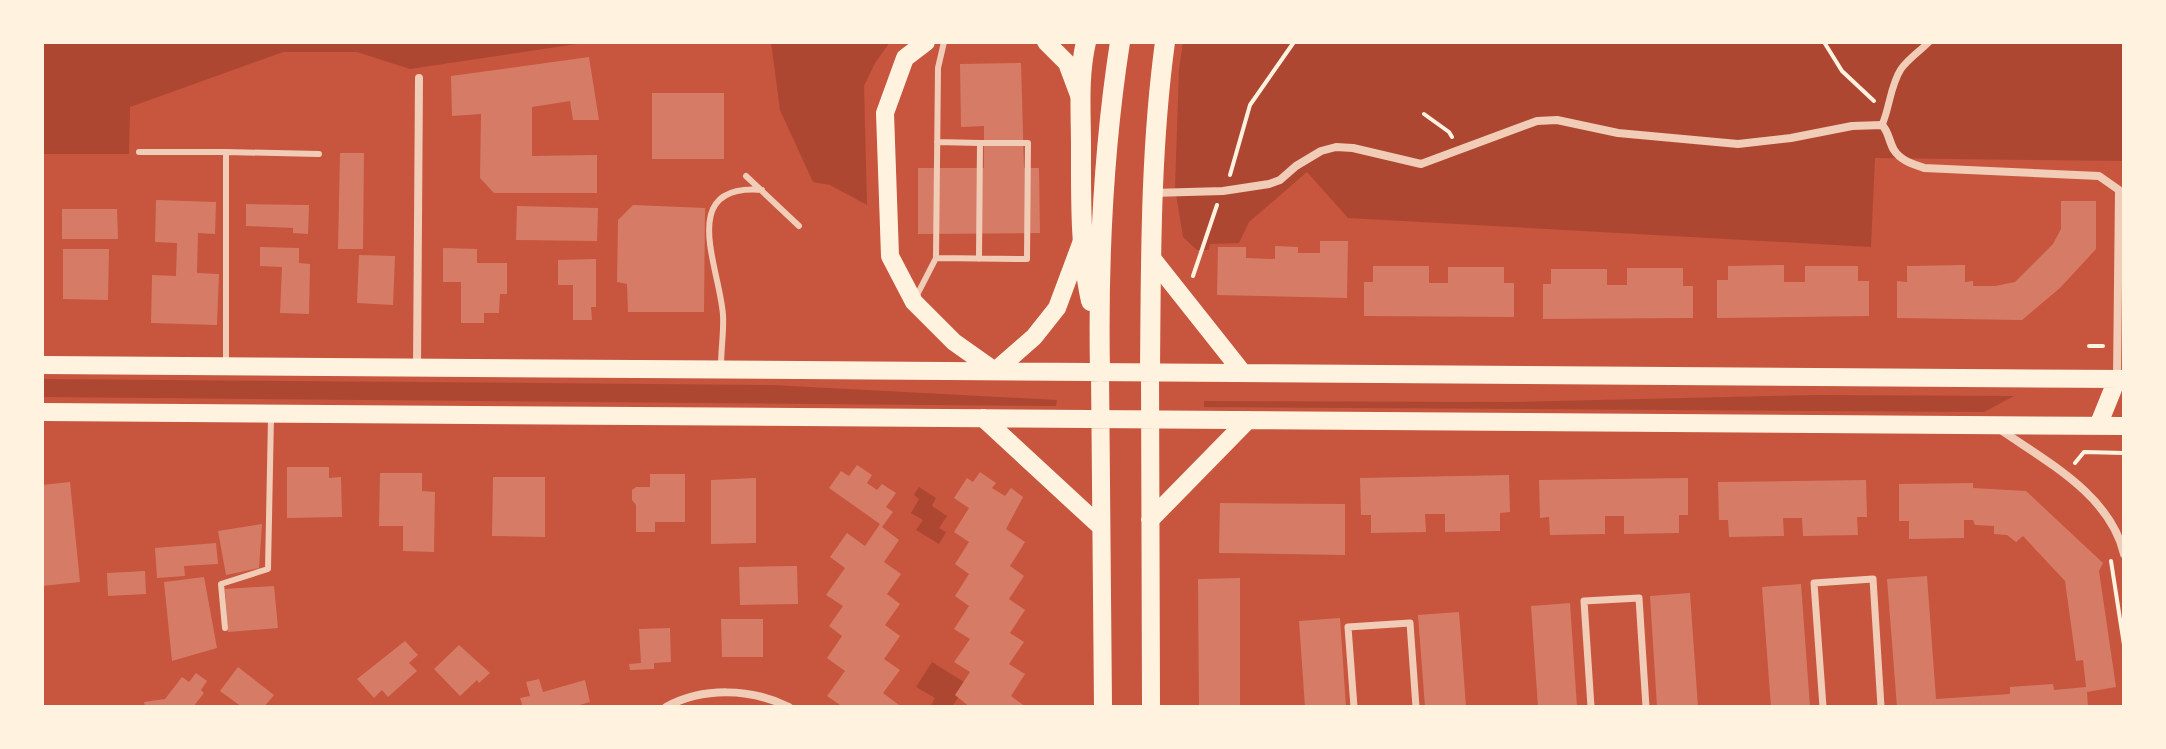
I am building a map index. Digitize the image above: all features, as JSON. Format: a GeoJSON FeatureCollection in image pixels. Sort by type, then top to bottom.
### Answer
{"type":"FeatureCollection","features":[{"type":"Feature","properties":{"kind":"highway"},"geometry":{"type":"LineString","coordinates":[[1086,42],[1079,95],[1082,241],[1092,302],[1098,316]]}},
{"type":"Feature","properties":{"kind":"highway"},"geometry":{"type":"LineString","coordinates":[[1100,372],[1098,316],[1105,166],[1120,42]]}},
{"type":"Feature","properties":{"kind":"highway"},"geometry":{"type":"LineString","coordinates":[[1150,372],[1151,193],[1154,128],[1165,42]]}},
{"type":"Feature","properties":{"kind":"main road"},"geometry":{"type":"LineString","coordinates":[[926,42],[905,58],[885,113],[890,256],[914,302],[954,342],[995,371]]}},
{"type":"Feature","properties":{"kind":"main road"},"geometry":{"type":"LineString","coordinates":[[1046,42],[1067,63],[1079,95]]}},
{"type":"Feature","properties":{"kind":"main road"},"geometry":{"type":"LineString","coordinates":[[995,371],[1034,337],[1057,308],[1082,241]]}},
{"type":"Feature","properties":{"kind":"main road"},"geometry":{"type":"LineString","coordinates":[[1151,257],[1243,373]]}},
{"type":"Feature","properties":{"kind":"main road"},"geometry":{"type":"LineString","coordinates":[[42,365],[2120,379],[2098,426]]}},
{"type":"Feature","properties":{"kind":"main road"},"geometry":{"type":"LineString","coordinates":[[1100,372],[1103,707]]}},
{"type":"Feature","properties":{"kind":"main road"},"geometry":{"type":"LineString","coordinates":[[1150,372],[1151,707]]}},
{"type":"Feature","properties":{"kind":"main road"},"geometry":{"type":"LineString","coordinates":[[42,412],[2124,426]]}},
{"type":"Feature","properties":{"kind":"main road"},"geometry":{"type":"LineString","coordinates":[[983,418],[1101,527]]}},
{"type":"Feature","properties":{"kind":"main road"},"geometry":{"type":"LineString","coordinates":[[1150,520],[1248,420]]}},
{"type":"Feature","properties":{"kind":"street"},"geometry":{"type":"LineString","coordinates":[[1882,125],[1892,88],[1901,69],[1929,42]]}},
{"type":"Feature","properties":{"kind":"street"},"geometry":{"type":"LineString","coordinates":[[417,367],[419,78]]}},
{"type":"Feature","properties":{"kind":"street"},"geometry":{"type":"LineString","coordinates":[[1151,193],[1223,191],[1280,180],[1321,151],[1336,147],[1421,164],[1537,121],[1557,120],[1618,133],[1738,144],[1852,126],[1882,125],[1887,129],[1895,152],[1905,161],[1924,168],[2099,176],[2119,190],[2120,379]]}},
{"type":"Feature","properties":{"kind":"street"},"geometry":{"type":"LineString","coordinates":[[1994,425],[2065,474],[2100,507],[2119,534],[2124,554]]}},
{"type":"Feature","properties":{"kind":"street"},"geometry":{"type":"LineString","coordinates":[[1823,707],[1814,583],[1873,579],[1881,707]]}},
{"type":"Feature","properties":{"kind":"street"},"geometry":{"type":"LineString","coordinates":[[1591,707],[1584,601],[1639,598],[1646,707]]}},
{"type":"Feature","properties":{"kind":"street"},"geometry":{"type":"LineString","coordinates":[[1354,707],[1348,627],[1410,623],[1416,707]]}},
{"type":"Feature","properties":{"kind":"street"},"geometry":{"type":"LineString","coordinates":[[666,707],[706,693],[732,692],[761,697],[789,707]]}},
{"type":"Feature","properties":{"kind":"lane"},"geometry":{"type":"LineString","coordinates":[[914,302],[936,258],[938,68],[944,42]]}},
{"type":"Feature","properties":{"kind":"lane"},"geometry":{"type":"LineString","coordinates":[[936,258],[1027,259],[1028,143],[937,142]]}},
{"type":"Feature","properties":{"kind":"lane"},"geometry":{"type":"LineString","coordinates":[[979,259],[980,143]]}},
{"type":"Feature","properties":{"kind":"lane"},"geometry":{"type":"LineString","coordinates":[[139,152],[319,154]]}},
{"type":"Feature","properties":{"kind":"lane"},"geometry":{"type":"LineString","coordinates":[[226,152],[226,366]]}},
{"type":"Feature","properties":{"kind":"lane"},"geometry":{"type":"LineString","coordinates":[[746,176],[799,226]]}},
{"type":"Feature","properties":{"kind":"lane"},"geometry":{"type":"LineString","coordinates":[[720,369],[723,314],[711,262],[709,230],[713,205],[726,193],[762,190]]}},
{"type":"Feature","properties":{"kind":"lane"},"geometry":{"type":"LineString","coordinates":[[221,584],[268,569],[271,413]]}},
{"type":"Feature","properties":{"kind":"lane"},"geometry":{"type":"LineString","coordinates":[[215,574],[221,584],[225,628]]}},
{"type":"Feature","properties":{"kind":"path"},"geometry":{"type":"LineString","coordinates":[[1189,286],[1229,180],[1250,105],[1294,42]]}},
{"type":"Feature","properties":{"kind":"path"},"geometry":{"type":"LineString","coordinates":[[1824,42],[1842,71],[1887,112]]}},
{"type":"Feature","properties":{"kind":"path"},"geometry":{"type":"LineString","coordinates":[[1424,114],[1449,132],[1461,151]]}},
{"type":"Feature","properties":{"kind":"path"},"geometry":{"type":"LineString","coordinates":[[2065,474],[2084,452],[2124,453]]}},
{"type":"Feature","properties":{"kind":"path"},"geometry":{"type":"LineString","coordinates":[[2109,552],[2124,645]]}},
{"type":"Feature","properties":{"kind":"shaded area"},"geometry":{"type":"Polygon","coordinates":[[[42,42],[590,42],[410,69],[357,52],[283,52],[130,107],[129,154],[44,154],[42,198],[42,42]]]}},
{"type":"Feature","properties":{"kind":"shaded area"},"geometry":{"type":"Polygon","coordinates":[[[771,42],[890,42],[864,86],[867,205],[830,185],[813,182],[780,110],[771,42]]]}},
{"type":"Feature","properties":{"kind":"shaded area"},"geometry":{"type":"Polygon","coordinates":[[[1183,42],[2124,42],[2124,161],[1875,158],[1871,247],[1348,218],[1307,172],[1249,222],[1239,243],[1210,244],[1209,250],[1197,250],[1183,237],[1175,188],[1179,69],[1183,42]]]}},
{"type":"Feature","properties":{"kind":"shaded area"},"geometry":{"type":"Polygon","coordinates":[[[42,379],[772,385],[1057,400],[1056,406],[42,397],[42,379]]]}},
{"type":"Feature","properties":{"kind":"shaded area"},"geometry":{"type":"Polygon","coordinates":[[[1816,395],[2014,396],[1984,412],[1204,407],[1204,401],[1510,402],[1816,395]]]}},
{"type":"Feature","properties":{"kind":"shaded area"},"geometry":{"type":"Polygon","coordinates":[[[919,487],[936,498],[932,506],[947,516],[939,528],[946,532],[939,544],[916,530],[923,520],[911,513],[919,499],[914,495],[919,487]]]}},
{"type":"Feature","properties":{"kind":"shaded area"},"geometry":{"type":"Polygon","coordinates":[[[932,662],[967,684],[952,707],[930,707],[935,698],[916,687],[932,662]]]}},
{"type":"Feature","properties":{"kind":"building"},"geometry":{"type":"Polygon","coordinates":[[[589,57],[599,120],[573,120],[570,101],[532,107],[532,156],[597,155],[597,193],[494,193],[480,178],[481,114],[452,116],[451,76],[589,57]]]}},
{"type":"Feature","properties":{"kind":"building"},"geometry":{"type":"Polygon","coordinates":[[[1021,63],[1024,168],[1039,168],[1040,233],[918,234],[918,168],[984,168],[984,126],[961,127],[960,64],[1021,63]]]}},
{"type":"Feature","properties":{"kind":"building"},"geometry":{"type":"Polygon","coordinates":[[[652,93],[724,93],[724,159],[652,159],[652,93]]]}},
{"type":"Feature","properties":{"kind":"building"},"geometry":{"type":"Polygon","coordinates":[[[340,153],[364,153],[363,249],[338,249],[340,153]]]}},
{"type":"Feature","properties":{"kind":"building"},"geometry":{"type":"Polygon","coordinates":[[[156,200],[216,202],[215,234],[198,233],[197,273],[219,274],[217,325],[151,323],[152,275],[176,276],[177,243],[155,242],[156,200]]]}},
{"type":"Feature","properties":{"kind":"building"},"geometry":{"type":"Polygon","coordinates":[[[2061,201],[2096,201],[2096,249],[2060,288],[2022,320],[1897,318],[1897,281],[1907,282],[1907,266],[1965,265],[1965,282],[1973,281],[1973,286],[2015,282],[2053,244],[2061,229],[2061,201]]]}},
{"type":"Feature","properties":{"kind":"building"},"geometry":{"type":"Polygon","coordinates":[[[246,204],[309,205],[308,234],[293,233],[293,228],[246,226],[246,204]]]}},
{"type":"Feature","properties":{"kind":"building"},"geometry":{"type":"Polygon","coordinates":[[[633,205],[705,208],[704,312],[628,312],[627,284],[617,282],[618,220],[633,205]]]}},
{"type":"Feature","properties":{"kind":"building"},"geometry":{"type":"Polygon","coordinates":[[[517,206],[598,208],[597,241],[516,240],[517,206]]]}},
{"type":"Feature","properties":{"kind":"building"},"geometry":{"type":"Polygon","coordinates":[[[62,209],[117,209],[118,239],[62,239],[62,209]]]}},
{"type":"Feature","properties":{"kind":"building"},"geometry":{"type":"Polygon","coordinates":[[[1320,241],[1348,241],[1347,298],[1217,295],[1218,247],[1246,247],[1246,258],[1275,259],[1275,246],[1298,247],[1298,253],[1320,253],[1320,241]]]}},
{"type":"Feature","properties":{"kind":"building"},"geometry":{"type":"Polygon","coordinates":[[[260,247],[299,248],[299,263],[310,264],[309,314],[280,313],[282,267],[260,266],[260,247]]]}},
{"type":"Feature","properties":{"kind":"building"},"geometry":{"type":"Polygon","coordinates":[[[443,248],[477,249],[477,263],[507,263],[507,294],[500,294],[499,313],[484,313],[484,323],[461,323],[461,282],[443,282],[443,248]]]}},
{"type":"Feature","properties":{"kind":"building"},"geometry":{"type":"Polygon","coordinates":[[[63,249],[109,249],[108,300],[63,299],[63,249]]]}},
{"type":"Feature","properties":{"kind":"building"},"geometry":{"type":"Polygon","coordinates":[[[359,255],[395,256],[393,305],[357,303],[359,255]]]}},
{"type":"Feature","properties":{"kind":"building"},"geometry":{"type":"Polygon","coordinates":[[[596,259],[596,307],[591,307],[592,320],[573,320],[573,285],[558,285],[558,260],[596,259]]]}},
{"type":"Feature","properties":{"kind":"building"},"geometry":{"type":"Polygon","coordinates":[[[1784,265],[1784,282],[1805,282],[1805,266],[1858,266],[1858,281],[1869,281],[1869,316],[1717,318],[1717,280],[1728,280],[1728,266],[1784,265]]]}},
{"type":"Feature","properties":{"kind":"building"},"geometry":{"type":"Polygon","coordinates":[[[1373,266],[1429,266],[1429,283],[1448,283],[1448,267],[1504,267],[1504,283],[1514,283],[1514,317],[1364,316],[1364,282],[1373,282],[1373,266]]]}},
{"type":"Feature","properties":{"kind":"building"},"geometry":{"type":"Polygon","coordinates":[[[1627,268],[1683,268],[1683,286],[1693,286],[1693,318],[1543,319],[1543,284],[1551,284],[1551,269],[1607,269],[1607,285],[1627,285],[1627,268]]]}},
{"type":"Feature","properties":{"kind":"building"},"geometry":{"type":"Polygon","coordinates":[[[857,465],[872,475],[867,483],[877,490],[882,484],[896,493],[886,507],[893,512],[882,527],[899,540],[884,562],[901,574],[887,594],[900,604],[885,625],[900,636],[884,659],[900,670],[883,693],[898,707],[843,707],[827,696],[845,671],[827,658],[842,636],[829,626],[843,606],[826,595],[845,568],[830,557],[847,533],[865,546],[880,524],[829,488],[841,471],[849,476],[857,465]]]}},
{"type":"Feature","properties":{"kind":"building"},"geometry":{"type":"Polygon","coordinates":[[[287,467],[329,467],[329,478],[341,477],[342,517],[287,518],[287,467]]]}},
{"type":"Feature","properties":{"kind":"building"},"geometry":{"type":"Polygon","coordinates":[[[980,472],[996,483],[992,488],[1005,496],[1011,488],[1023,497],[1006,529],[1025,542],[1010,566],[1024,576],[1009,599],[1025,610],[1010,633],[1024,642],[1009,664],[1025,674],[1011,696],[1026,707],[970,707],[955,695],[970,672],[954,662],[970,639],[954,629],[969,606],[955,596],[969,574],[955,564],[969,542],[954,532],[969,508],[954,498],[967,478],[973,482],[980,472]]]}},
{"type":"Feature","properties":{"kind":"building"},"geometry":{"type":"Polygon","coordinates":[[[380,473],[422,473],[422,491],[435,492],[434,552],[403,551],[403,526],[379,526],[380,473]]]}},
{"type":"Feature","properties":{"kind":"building"},"geometry":{"type":"Polygon","coordinates":[[[650,474],[685,474],[685,522],[655,522],[655,532],[636,532],[636,505],[632,500],[632,490],[650,487],[650,474]]]}},
{"type":"Feature","properties":{"kind":"building"},"geometry":{"type":"Polygon","coordinates":[[[1509,475],[1510,512],[1500,513],[1500,531],[1445,532],[1445,514],[1425,514],[1426,532],[1371,533],[1371,515],[1361,515],[1360,478],[1509,475]]]}},
{"type":"Feature","properties":{"kind":"building"},"geometry":{"type":"Polygon","coordinates":[[[493,477],[545,477],[545,537],[492,536],[493,477]]]}},
{"type":"Feature","properties":{"kind":"building"},"geometry":{"type":"Polygon","coordinates":[[[756,478],[756,543],[711,544],[711,480],[756,478]]]}},
{"type":"Feature","properties":{"kind":"building"},"geometry":{"type":"Polygon","coordinates":[[[1688,478],[1688,515],[1679,515],[1679,533],[1624,534],[1624,516],[1605,516],[1605,534],[1550,535],[1549,517],[1540,518],[1539,480],[1688,478]]]}},
{"type":"Feature","properties":{"kind":"building"},"geometry":{"type":"Polygon","coordinates":[[[1866,480],[1867,517],[1857,517],[1858,535],[1803,536],[1802,518],[1783,518],[1784,536],[1729,537],[1728,520],[1719,520],[1718,482],[1866,480]]]}},
{"type":"Feature","properties":{"kind":"building"},"geometry":{"type":"Polygon","coordinates":[[[70,482],[80,582],[42,586],[42,485],[70,482]]]}},
{"type":"Feature","properties":{"kind":"building"},"geometry":{"type":"Polygon","coordinates":[[[1973,483],[1973,488],[2026,491],[2103,563],[2099,571],[2116,687],[2087,692],[2088,707],[1897,707],[1887,579],[1927,576],[1936,699],[2010,694],[2010,687],[2053,684],[2054,690],[2086,687],[2083,660],[2076,661],[2065,581],[2023,536],[2016,542],[2007,535],[1994,534],[1994,526],[1975,525],[1973,520],[1964,520],[1964,538],[1909,539],[1909,521],[1899,521],[1899,484],[1973,483]]]}},
{"type":"Feature","properties":{"kind":"building"},"geometry":{"type":"Polygon","coordinates":[[[1220,503],[1345,504],[1345,555],[1219,553],[1220,503]]]}},
{"type":"Feature","properties":{"kind":"building"},"geometry":{"type":"Polygon","coordinates":[[[262,524],[259,568],[226,575],[218,531],[262,524]]]}},
{"type":"Feature","properties":{"kind":"building"},"geometry":{"type":"Polygon","coordinates":[[[216,543],[218,564],[184,566],[185,576],[157,578],[155,548],[216,543]]]}},
{"type":"Feature","properties":{"kind":"building"},"geometry":{"type":"Polygon","coordinates":[[[797,566],[798,604],[740,605],[739,567],[797,566]]]}},
{"type":"Feature","properties":{"kind":"building"},"geometry":{"type":"Polygon","coordinates":[[[145,571],[146,594],[108,596],[107,573],[145,571]]]}},
{"type":"Feature","properties":{"kind":"building"},"geometry":{"type":"Polygon","coordinates":[[[204,577],[217,648],[172,661],[164,582],[204,577]]]}},
{"type":"Feature","properties":{"kind":"building"},"geometry":{"type":"Polygon","coordinates":[[[1240,578],[1240,707],[1199,707],[1198,579],[1240,578]]]}},
{"type":"Feature","properties":{"kind":"building"},"geometry":{"type":"Polygon","coordinates":[[[1801,584],[1810,707],[1771,707],[1762,587],[1801,584]]]}},
{"type":"Feature","properties":{"kind":"building"},"geometry":{"type":"Polygon","coordinates":[[[274,586],[278,628],[228,632],[225,589],[274,586]]]}},
{"type":"Feature","properties":{"kind":"building"},"geometry":{"type":"Polygon","coordinates":[[[1690,593],[1698,707],[1657,707],[1650,596],[1690,593]]]}},
{"type":"Feature","properties":{"kind":"building"},"geometry":{"type":"Polygon","coordinates":[[[1570,603],[1577,707],[1538,707],[1531,606],[1570,603]]]}},
{"type":"Feature","properties":{"kind":"building"},"geometry":{"type":"Polygon","coordinates":[[[1459,612],[1466,707],[1425,707],[1418,615],[1459,612]]]}},
{"type":"Feature","properties":{"kind":"building"},"geometry":{"type":"Polygon","coordinates":[[[1340,618],[1346,707],[1305,707],[1299,621],[1340,618]]]}},
{"type":"Feature","properties":{"kind":"building"},"geometry":{"type":"Polygon","coordinates":[[[721,619],[763,619],[763,657],[722,657],[721,619]]]}},
{"type":"Feature","properties":{"kind":"building"},"geometry":{"type":"Polygon","coordinates":[[[670,628],[671,662],[654,663],[654,669],[630,670],[629,664],[641,663],[639,629],[670,628]]]}},
{"type":"Feature","properties":{"kind":"building"},"geometry":{"type":"Polygon","coordinates":[[[405,641],[418,655],[409,663],[417,671],[388,697],[382,690],[374,698],[357,679],[405,641]]]}},
{"type":"Feature","properties":{"kind":"building"},"geometry":{"type":"Polygon","coordinates":[[[459,645],[490,673],[460,696],[434,669],[459,645]]]}},
{"type":"Feature","properties":{"kind":"building"},"geometry":{"type":"Polygon","coordinates":[[[238,667],[274,695],[264,707],[242,707],[220,691],[238,667]]]}},
{"type":"Feature","properties":{"kind":"building"},"geometry":{"type":"Polygon","coordinates":[[[196,673],[207,681],[201,690],[204,693],[193,707],[145,707],[144,702],[165,699],[182,677],[189,682],[196,673]]]}},
{"type":"Feature","properties":{"kind":"building"},"geometry":{"type":"Polygon","coordinates":[[[539,679],[543,692],[585,680],[590,702],[573,707],[523,707],[520,698],[530,696],[526,682],[539,679]]]}}]}
